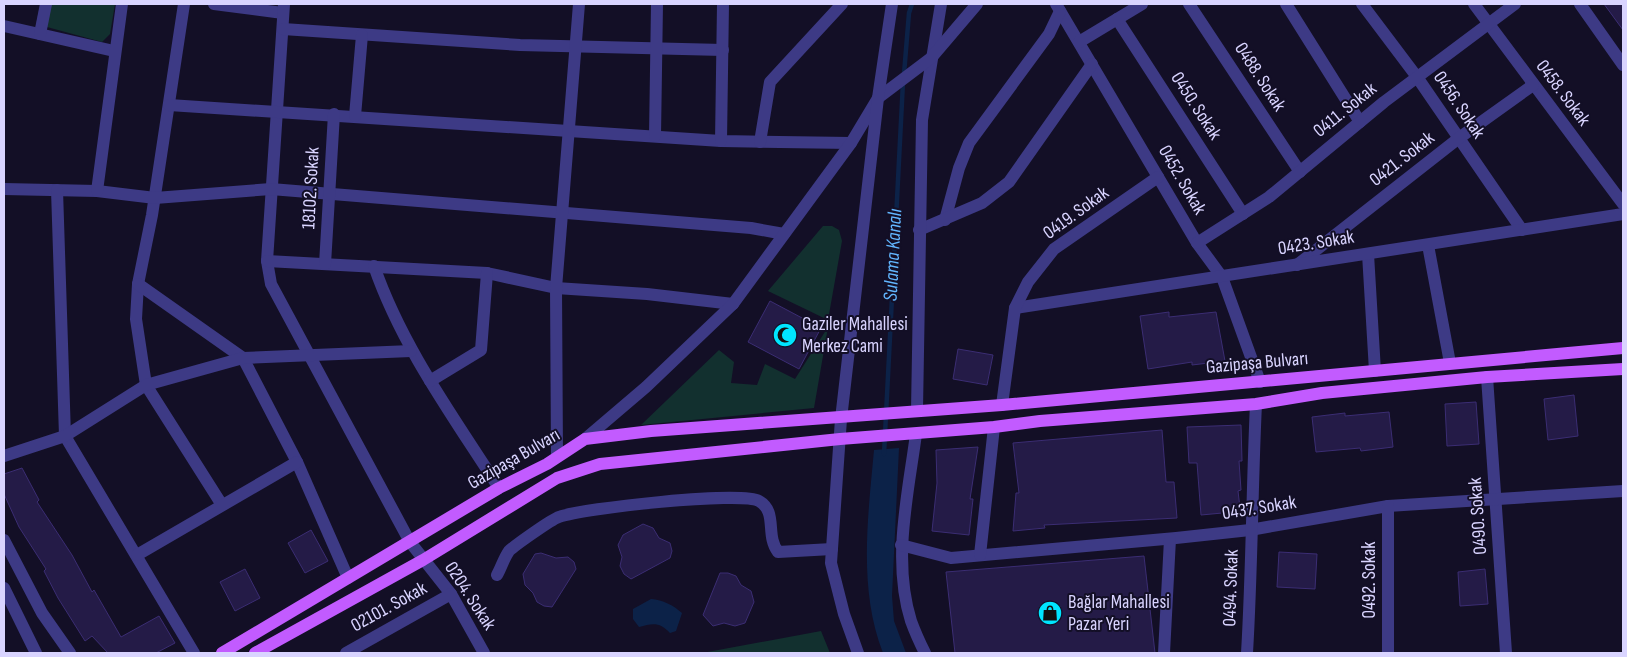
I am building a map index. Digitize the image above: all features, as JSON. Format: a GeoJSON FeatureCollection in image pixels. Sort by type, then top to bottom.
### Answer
{"type":"FeatureCollection","features":[{"type":"Feature","properties":{"kind":"main road","name":"Gazipaşa Bulvarı"},"geometry":{"type":"LineString","coordinates":[[222,653],[499,488],[584,440],[651,431],[1002,405],[1623,348]]}},
{"type":"Feature","properties":{"kind":"main road","name":"Gazipaşa Bulvarı"},"geometry":{"type":"LineString","coordinates":[[255,653],[423,560],[557,478],[600,464],[840,439],[1256,404],[1322,393],[1487,377],[1623,369]]}},
{"type":"Feature","properties":{"kind":"street"},"geometry":{"type":"LineString","coordinates":[[40,34],[46,4]]}},
{"type":"Feature","properties":{"kind":"street"},"geometry":{"type":"LineString","coordinates":[[97,191],[114,51],[122,4]]}},
{"type":"Feature","properties":{"kind":"street"},"geometry":{"type":"LineString","coordinates":[[184,4],[155,198],[138,284],[136,319],[146,385],[222,505]]}},
{"type":"Feature","properties":{"kind":"street"},"geometry":{"type":"LineString","coordinates":[[214,4],[284,8]]}},
{"type":"Feature","properties":{"kind":"street"},"geometry":{"type":"LineString","coordinates":[[557,456],[556,288],[564,213],[568,131],[579,4]]}},
{"type":"Feature","properties":{"kind":"street"},"geometry":{"type":"LineString","coordinates":[[655,136],[657,4]]}},
{"type":"Feature","properties":{"kind":"street"},"geometry":{"type":"LineString","coordinates":[[721,141],[723,4]]}},
{"type":"Feature","properties":{"kind":"street"},"geometry":{"type":"LineString","coordinates":[[760,142],[770,82],[842,4]]}},
{"type":"Feature","properties":{"kind":"street"},"geometry":{"type":"LineString","coordinates":[[858,653],[844,614],[831,563],[841,418],[878,98],[892,4]]}},
{"type":"Feature","properties":{"kind":"street"},"geometry":{"type":"LineString","coordinates":[[917,410],[922,120],[941,4]]}},
{"type":"Feature","properties":{"kind":"street"},"geometry":{"type":"LineString","coordinates":[[584,440],[646,387],[733,304],[851,143],[878,98],[931,58],[977,4]]}},
{"type":"Feature","properties":{"kind":"street"},"geometry":{"type":"LineString","coordinates":[[1079,42],[1142,4]]}},
{"type":"Feature","properties":{"kind":"street","name":"0488. Sokak"},"geometry":{"type":"LineString","coordinates":[[1189,4],[1300,172]]}},
{"type":"Feature","properties":{"kind":"street"},"geometry":{"type":"LineString","coordinates":[[1287,4],[1360,122]]}},
{"type":"Feature","properties":{"kind":"street","name":"0456. Sokak"},"geometry":{"type":"LineString","coordinates":[[1362,4],[1417,77],[1522,230]]}},
{"type":"Feature","properties":{"kind":"street","name":"0458. Sokak"},"geometry":{"type":"LineString","coordinates":[[1474,4],[1623,204]]}},
{"type":"Feature","properties":{"kind":"street","name":"0411. Sokak"},"geometry":{"type":"LineString","coordinates":[[1197,243],[1269,197],[1417,77],[1515,4]]}},
{"type":"Feature","properties":{"kind":"street"},"geometry":{"type":"LineString","coordinates":[[1580,4],[1623,65]]}},
{"type":"Feature","properties":{"kind":"street"},"geometry":{"type":"LineString","coordinates":[[944,220],[959,168],[970,143],[1049,34],[1058,7]]}},
{"type":"Feature","properties":{"kind":"street","name":"0452. Sokak"},"geometry":{"type":"LineString","coordinates":[[1058,7],[1197,243],[1222,277],[1260,382]]}},
{"type":"Feature","properties":{"kind":"street","name":"0204. Sokak"},"geometry":{"type":"LineString","coordinates":[[284,8],[276,110],[268,261],[271,284],[410,542],[451,594],[484,653]]}},
{"type":"Feature","properties":{"kind":"street","name":"0450. Sokak"},"geometry":{"type":"LineString","coordinates":[[1117,19],[1243,214]]}},
{"type":"Feature","properties":{"kind":"street"},"geometry":{"type":"LineString","coordinates":[[4,26],[114,51]]}},
{"type":"Feature","properties":{"kind":"street"},"geometry":{"type":"LineString","coordinates":[[283,29],[575,47],[723,50]]}},
{"type":"Feature","properties":{"kind":"street"},"geometry":{"type":"LineString","coordinates":[[355,116],[362,35]]}},
{"type":"Feature","properties":{"kind":"street"},"geometry":{"type":"LineString","coordinates":[[919,230],[982,203],[1009,182],[1092,64]]}},
{"type":"Feature","properties":{"kind":"street","name":"0421. Sokak"},"geometry":{"type":"LineString","coordinates":[[1295,266],[1459,138],[1533,85]]}},
{"type":"Feature","properties":{"kind":"street"},"geometry":{"type":"LineString","coordinates":[[169,105],[276,110],[721,141],[851,143]]}},
{"type":"Feature","properties":{"kind":"street","name":"18102. Sokak"},"geometry":{"type":"LineString","coordinates":[[325,264],[334,114]]}},
{"type":"Feature","properties":{"kind":"street","name":"0419. Sokak"},"geometry":{"type":"LineString","coordinates":[[1002,405],[1015,308],[1028,282],[1054,249],[1158,177]]}},
{"type":"Feature","properties":{"kind":"street"},"geometry":{"type":"LineString","coordinates":[[4,189],[97,191],[155,198],[272,189],[751,228],[784,234]]}},
{"type":"Feature","properties":{"kind":"street"},"geometry":{"type":"LineString","coordinates":[[57,190],[65,436],[194,653]]}},
{"type":"Feature","properties":{"kind":"street","name":"0423. Sokak"},"geometry":{"type":"LineString","coordinates":[[1015,308],[1623,214]]}},
{"type":"Feature","properties":{"kind":"street"},"geometry":{"type":"LineString","coordinates":[[1428,245],[1450,363]]}},
{"type":"Feature","properties":{"kind":"street"},"geometry":{"type":"LineString","coordinates":[[1368,254],[1375,371]]}},
{"type":"Feature","properties":{"kind":"street"},"geometry":{"type":"LineString","coordinates":[[268,261],[487,273],[556,288],[647,294],[733,304]]}},
{"type":"Feature","properties":{"kind":"street"},"geometry":{"type":"LineString","coordinates":[[374,266],[383,291],[411,351],[499,488]]}},
{"type":"Feature","properties":{"kind":"street"},"geometry":{"type":"LineString","coordinates":[[430,381],[481,350],[487,273]]}},
{"type":"Feature","properties":{"kind":"street"},"geometry":{"type":"LineString","coordinates":[[138,284],[243,358],[297,462],[348,578]]}},
{"type":"Feature","properties":{"kind":"street"},"geometry":{"type":"LineString","coordinates":[[4,456],[65,436],[146,385],[243,358],[411,351]]}},
{"type":"Feature","properties":{"kind":"street","name":"0490. Sokak"},"geometry":{"type":"LineString","coordinates":[[1487,377],[1506,653]]}},
{"type":"Feature","properties":{"kind":"street","name":"0494. Sokak"},"geometry":{"type":"LineString","coordinates":[[1247,653],[1251,587],[1250,530],[1256,404]]}},
{"type":"Feature","properties":{"kind":"street"},"geometry":{"type":"LineString","coordinates":[[980,555],[994,427]]}},
{"type":"Feature","properties":{"kind":"street"},"geometry":{"type":"LineString","coordinates":[[916,434],[901,546],[904,584],[911,621],[925,653]]}},
{"type":"Feature","properties":{"kind":"street"},"geometry":{"type":"LineString","coordinates":[[137,556],[297,462]]}},
{"type":"Feature","properties":{"kind":"street","name":"0437. Sokak"},"geometry":{"type":"LineString","coordinates":[[901,546],[952,558],[1250,530],[1388,506],[1623,491]]}},
{"type":"Feature","properties":{"kind":"street"},"geometry":{"type":"LineString","coordinates":[[497,575],[510,551],[557,517],[605,507],[733,498],[758,500],[768,508],[771,523],[771,543],[778,552],[832,549]]}},
{"type":"Feature","properties":{"kind":"street","name":"0492. Sokak"},"geometry":{"type":"LineString","coordinates":[[1388,506],[1388,653]]}},
{"type":"Feature","properties":{"kind":"street"},"geometry":{"type":"LineString","coordinates":[[1164,653],[1170,539]]}},
{"type":"Feature","properties":{"kind":"street"},"geometry":{"type":"LineString","coordinates":[[4,540],[42,613],[70,653]]}},
{"type":"Feature","properties":{"kind":"street"},"geometry":{"type":"LineString","coordinates":[[4,588],[36,653]]}},
{"type":"Feature","properties":{"kind":"street","name":"02101. Sokak"},"geometry":{"type":"LineString","coordinates":[[346,653],[451,594]]}},
{"type":"Feature","properties":{"kind":"green space"},"geometry":{"type":"Polygon","coordinates":[[[51,4],[115,4],[110,34],[102,42],[47,27],[51,4]]]}},
{"type":"Feature","properties":{"kind":"green space"},"geometry":{"type":"Polygon","coordinates":[[[823,226],[832,226],[839,230],[842,241],[828,320],[768,291],[823,226]]]}},
{"type":"Feature","properties":{"kind":"green space"},"geometry":{"type":"Polygon","coordinates":[[[828,327],[814,408],[641,425],[719,350],[734,362],[731,383],[757,385],[765,364],[795,379],[828,327]]]}},
{"type":"Feature","properties":{"kind":"green space"},"geometry":{"type":"Polygon","coordinates":[[[821,631],[830,653],[702,653],[821,631]]]}},
{"type":"Feature","properties":{"kind":"water"},"geometry":{"type":"Polygon","coordinates":[[[899,448],[892,596],[894,621],[906,653],[883,653],[875,629],[870,604],[867,553],[869,501],[874,450],[899,448]]]}},
{"type":"Feature","properties":{"kind":"water"},"geometry":{"type":"Polygon","coordinates":[[[651,599],[668,603],[682,613],[676,631],[670,633],[656,624],[639,627],[633,619],[633,609],[651,599]]]}},
{"type":"Feature","properties":{"kind":"building"},"geometry":{"type":"Polygon","coordinates":[[[1604,4],[1623,4],[1623,30],[1604,4]]]}},
{"type":"Feature","properties":{"kind":"building","name":"Gaziler Mahallesi Merkez Cami"},"geometry":{"type":"Polygon","coordinates":[[[770,301],[821,328],[799,369],[748,342],[770,301]]]}},
{"type":"Feature","properties":{"kind":"building"},"geometry":{"type":"Polygon","coordinates":[[[1169,312],[1169,317],[1216,312],[1225,361],[1192,365],[1192,362],[1148,369],[1140,316],[1169,312]]]}},
{"type":"Feature","properties":{"kind":"building"},"geometry":{"type":"Polygon","coordinates":[[[958,349],[993,355],[987,385],[953,379],[958,349]]]}},
{"type":"Feature","properties":{"kind":"building"},"geometry":{"type":"Polygon","coordinates":[[[1574,395],[1578,436],[1548,440],[1544,399],[1574,395]]]}},
{"type":"Feature","properties":{"kind":"building"},"geometry":{"type":"Polygon","coordinates":[[[1476,402],[1479,444],[1447,446],[1445,404],[1476,402]]]}},
{"type":"Feature","properties":{"kind":"building"},"geometry":{"type":"Polygon","coordinates":[[[1389,412],[1393,447],[1361,451],[1360,448],[1316,452],[1312,417],[1345,413],[1345,416],[1389,412]]]}},
{"type":"Feature","properties":{"kind":"building"},"geometry":{"type":"Polygon","coordinates":[[[1241,425],[1242,461],[1239,461],[1241,490],[1238,491],[1240,508],[1232,509],[1233,512],[1201,515],[1197,463],[1189,463],[1187,427],[1241,425]]]}},
{"type":"Feature","properties":{"kind":"building"},"geometry":{"type":"Polygon","coordinates":[[[1162,430],[1166,482],[1174,482],[1177,518],[1044,525],[1045,528],[1013,531],[1016,493],[1019,493],[1013,443],[1162,430]]]}},
{"type":"Feature","properties":{"kind":"building"},"geometry":{"type":"Polygon","coordinates":[[[978,447],[970,499],[973,499],[969,535],[932,531],[937,483],[936,450],[978,447]]]}},
{"type":"Feature","properties":{"kind":"building"},"geometry":{"type":"Polygon","coordinates":[[[22,468],[39,500],[37,502],[72,555],[92,592],[94,590],[121,637],[159,616],[175,643],[156,653],[108,653],[92,636],[85,641],[58,598],[44,571],[46,569],[19,527],[4,494],[4,474],[22,468]]]}},
{"type":"Feature","properties":{"kind":"building"},"geometry":{"type":"Polygon","coordinates":[[[643,524],[653,528],[659,538],[670,543],[672,551],[670,558],[631,579],[624,574],[620,566],[622,557],[618,545],[623,535],[643,524]]]}},
{"type":"Feature","properties":{"kind":"building"},"geometry":{"type":"Polygon","coordinates":[[[311,530],[328,561],[305,573],[288,543],[311,530]]]}},
{"type":"Feature","properties":{"kind":"building"},"geometry":{"type":"Polygon","coordinates":[[[1279,552],[1317,554],[1315,589],[1277,587],[1279,552]]]}},
{"type":"Feature","properties":{"kind":"building"},"geometry":{"type":"Polygon","coordinates":[[[541,553],[556,558],[568,557],[574,562],[576,569],[552,607],[544,606],[537,602],[533,593],[525,585],[523,574],[535,554],[541,553]]]}},
{"type":"Feature","properties":{"kind":"building","name":"Bağlar Mahallesi Pazar Yeri"},"geometry":{"type":"Polygon","coordinates":[[[1144,556],[1155,653],[955,653],[946,572],[1144,556]]]}},
{"type":"Feature","properties":{"kind":"building"},"geometry":{"type":"Polygon","coordinates":[[[245,569],[260,598],[235,611],[220,582],[245,569]]]}},
{"type":"Feature","properties":{"kind":"building"},"geometry":{"type":"Polygon","coordinates":[[[1485,569],[1488,604],[1460,606],[1458,572],[1485,569]]]}},
{"type":"Feature","properties":{"kind":"building"},"geometry":{"type":"Polygon","coordinates":[[[720,573],[736,576],[741,585],[751,591],[754,602],[745,623],[735,626],[724,623],[713,626],[703,615],[720,573]]]}},
{"type":"Feature","properties":{"kind":"waterway","name":"Sulama Kanalı"},"geometry":{"type":"LineString","coordinates":[[904,74],[909,13],[912,4]]}},
{"type":"Feature","properties":{"kind":"waterway","name":"Sulama Kanalı"},"geometry":{"type":"LineString","coordinates":[[884,454],[903,82]]}},
{"type":"Feature","properties":{"kind":"place","name":"Gaziler Mahallesi Merkez Cami"},"geometry":{"type":"Point","coordinates":[785,335]}},
{"type":"Feature","properties":{"kind":"place","name":"Bağlar Mahallesi Pazar Yeri"},"geometry":{"type":"Point","coordinates":[1050,613]}}]}
